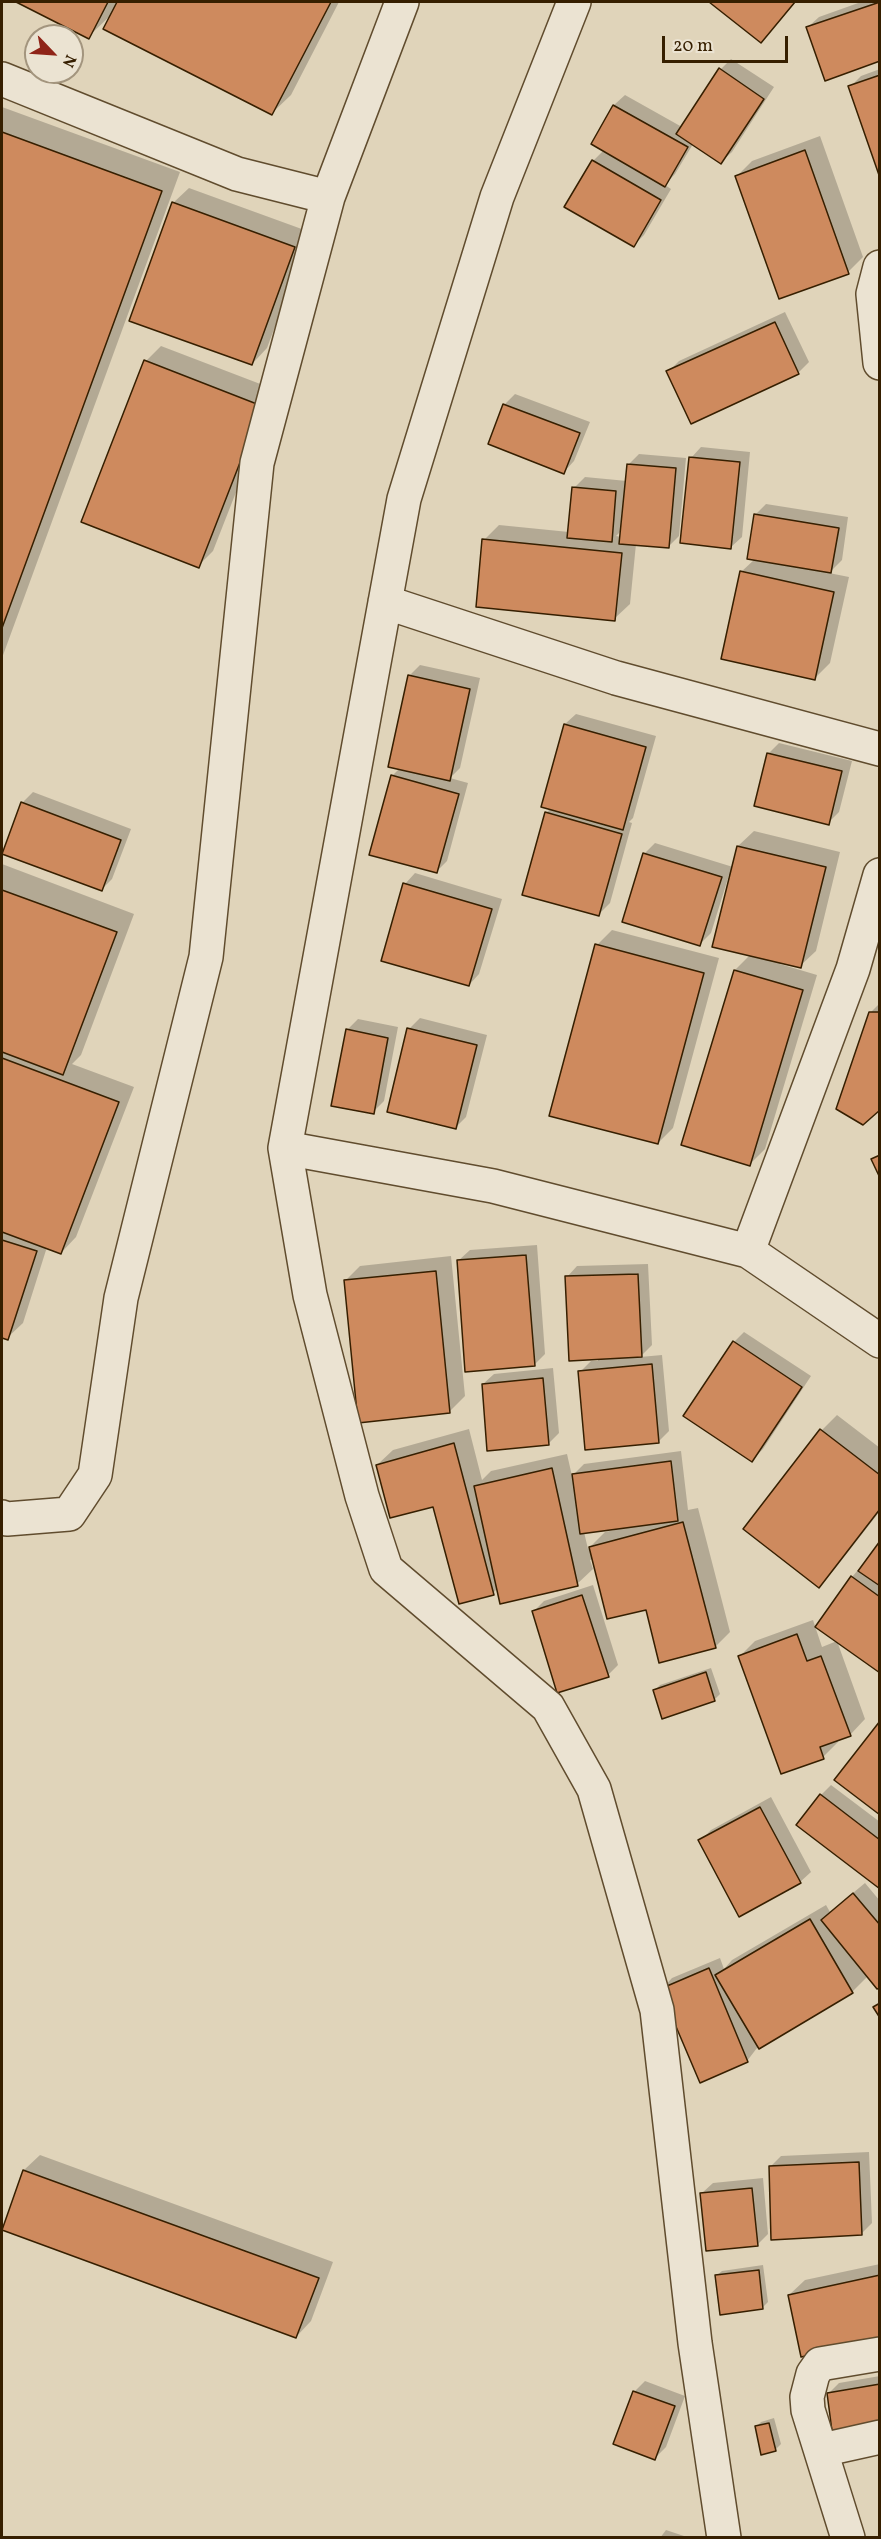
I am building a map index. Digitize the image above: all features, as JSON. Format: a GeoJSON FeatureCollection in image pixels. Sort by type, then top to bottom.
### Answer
{"type":"FeatureCollection","features":[{"type":"Feature","properties":{"kind":"street"},"geometry":{"type":"LineString","coordinates":[[2,1517],[7,1519],[69,1514],[95,1475],[121,1298],[206,957],[257,463],[328,197],[402,2]]}},
{"type":"Feature","properties":{"kind":"street"},"geometry":{"type":"LineString","coordinates":[[574,2],[497,197],[404,499],[285,1148],[310,1295],[362,1496],[386,1569],[548,1707],[594,1789],[657,2010],[694,2343],[724,2538]]}},
{"type":"Feature","properties":{"kind":"street"},"geometry":{"type":"LineString","coordinates":[[2,79],[237,174],[328,197]]}},
{"type":"Feature","properties":{"kind":"street"},"geometry":{"type":"LineString","coordinates":[[879,267],[873,294],[879,363]]}},
{"type":"Feature","properties":{"kind":"street"},"geometry":{"type":"LineString","coordinates":[[385,602],[616,678],[879,749]]}},
{"type":"Feature","properties":{"kind":"street"},"geometry":{"type":"LineString","coordinates":[[748,1251],[853,969],[879,875]]}},
{"type":"Feature","properties":{"kind":"street"},"geometry":{"type":"LineString","coordinates":[[285,1148],[493,1186],[748,1251],[879,1341]]}},
{"type":"Feature","properties":{"kind":"street"},"geometry":{"type":"LineString","coordinates":[[848,2538],[808,2410],[807,2397],[813,2374],[820,2364],[879,2354]]}},
{"type":"Feature","properties":{"kind":"street"},"geometry":{"type":"LineString","coordinates":[[822,2450],[879,2437]]}},
{"type":"Feature","properties":{"kind":"building"},"geometry":{"type":"Polygon","coordinates":[[[16,2],[108,2],[89,39],[84,36],[84,24],[59,24],[16,2]]]}},
{"type":"Feature","properties":{"kind":"building"},"geometry":{"type":"Polygon","coordinates":[[[117,2],[331,2],[272,115],[103,29],[117,2]]]}},
{"type":"Feature","properties":{"kind":"building"},"geometry":{"type":"Polygon","coordinates":[[[709,2],[795,2],[761,43],[709,2]]]}},
{"type":"Feature","properties":{"kind":"building"},"geometry":{"type":"Polygon","coordinates":[[[880,2],[880,61],[825,81],[806,27],[880,2]]]}},
{"type":"Feature","properties":{"kind":"building"},"geometry":{"type":"Polygon","coordinates":[[[719,68],[764,99],[721,164],[676,134],[719,68]]]}},
{"type":"Feature","properties":{"kind":"building"},"geometry":{"type":"Polygon","coordinates":[[[880,75],[880,178],[848,86],[880,75]]]}},
{"type":"Feature","properties":{"kind":"building"},"geometry":{"type":"Polygon","coordinates":[[[613,105],[688,147],[665,187],[591,144],[613,105]]]}},
{"type":"Feature","properties":{"kind":"building"},"geometry":{"type":"Polygon","coordinates":[[[2,132],[162,191],[2,628],[2,132]]]}},
{"type":"Feature","properties":{"kind":"building"},"geometry":{"type":"Polygon","coordinates":[[[805,150],[849,274],[779,299],[735,176],[805,150]]]}},
{"type":"Feature","properties":{"kind":"building"},"geometry":{"type":"Polygon","coordinates":[[[592,160],[661,200],[634,247],[564,207],[592,160]]]}},
{"type":"Feature","properties":{"kind":"building"},"geometry":{"type":"Polygon","coordinates":[[[172,202],[295,247],[252,365],[129,321],[172,202]]]}},
{"type":"Feature","properties":{"kind":"building"},"geometry":{"type":"Polygon","coordinates":[[[775,322],[799,374],[691,424],[666,371],[775,322]]]}},
{"type":"Feature","properties":{"kind":"building"},"geometry":{"type":"Polygon","coordinates":[[[144,360],[262,406],[199,568],[81,522],[144,360]]]}},
{"type":"Feature","properties":{"kind":"building"},"geometry":{"type":"Polygon","coordinates":[[[503,404],[580,433],[564,474],[488,444],[503,404]]]}},
{"type":"Feature","properties":{"kind":"building"},"geometry":{"type":"Polygon","coordinates":[[[689,457],[740,462],[731,549],[680,543],[689,457]]]}},
{"type":"Feature","properties":{"kind":"building"},"geometry":{"type":"Polygon","coordinates":[[[627,464],[676,468],[669,548],[619,544],[627,464]]]}},
{"type":"Feature","properties":{"kind":"building"},"geometry":{"type":"Polygon","coordinates":[[[572,487],[616,491],[612,542],[567,538],[572,487]]]}},
{"type":"Feature","properties":{"kind":"building"},"geometry":{"type":"Polygon","coordinates":[[[754,514],[839,528],[831,573],[747,559],[754,514]]]}},
{"type":"Feature","properties":{"kind":"building"},"geometry":{"type":"Polygon","coordinates":[[[482,539],[622,553],[615,621],[476,607],[482,539]]]}},
{"type":"Feature","properties":{"kind":"building"},"geometry":{"type":"Polygon","coordinates":[[[740,571],[834,592],[815,680],[721,659],[740,571]]]}},
{"type":"Feature","properties":{"kind":"building"},"geometry":{"type":"Polygon","coordinates":[[[408,675],[470,689],[450,781],[388,767],[408,675]]]}},
{"type":"Feature","properties":{"kind":"building"},"geometry":{"type":"Polygon","coordinates":[[[564,724],[646,747],[623,830],[541,807],[564,724]]]}},
{"type":"Feature","properties":{"kind":"building"},"geometry":{"type":"Polygon","coordinates":[[[767,753],[842,771],[829,825],[754,806],[767,753]]]}},
{"type":"Feature","properties":{"kind":"building"},"geometry":{"type":"Polygon","coordinates":[[[391,775],[459,794],[437,873],[369,855],[391,775]]]}},
{"type":"Feature","properties":{"kind":"building"},"geometry":{"type":"Polygon","coordinates":[[[21,802],[121,840],[102,891],[2,854],[21,802]]]}},
{"type":"Feature","properties":{"kind":"building"},"geometry":{"type":"Polygon","coordinates":[[[545,812],[622,834],[599,916],[522,895],[545,812]]]}},
{"type":"Feature","properties":{"kind":"building"},"geometry":{"type":"Polygon","coordinates":[[[737,846],[826,867],[801,968],[712,947],[737,846]]]}},
{"type":"Feature","properties":{"kind":"building"},"geometry":{"type":"Polygon","coordinates":[[[643,853],[722,877],[700,946],[622,922],[643,853]]]}},
{"type":"Feature","properties":{"kind":"building"},"geometry":{"type":"Polygon","coordinates":[[[403,883],[492,909],[469,986],[381,961],[403,883]]]}},
{"type":"Feature","properties":{"kind":"building"},"geometry":{"type":"Polygon","coordinates":[[[2,890],[117,932],[63,1075],[2,1052],[2,890]]]}},
{"type":"Feature","properties":{"kind":"building"},"geometry":{"type":"Polygon","coordinates":[[[595,944],[704,973],[658,1144],[549,1116],[595,944]]]}},
{"type":"Feature","properties":{"kind":"building"},"geometry":{"type":"Polygon","coordinates":[[[734,970],[803,990],[750,1166],[681,1145],[734,970]]]}},
{"type":"Feature","properties":{"kind":"building"},"geometry":{"type":"Polygon","coordinates":[[[869,1012],[880,1012],[880,1110],[863,1125],[836,1109],[869,1012]]]}},
{"type":"Feature","properties":{"kind":"building"},"geometry":{"type":"Polygon","coordinates":[[[407,1028],[477,1045],[456,1129],[387,1112],[407,1028]]]}},
{"type":"Feature","properties":{"kind":"building"},"geometry":{"type":"Polygon","coordinates":[[[346,1029],[388,1038],[374,1114],[331,1106],[346,1029]]]}},
{"type":"Feature","properties":{"kind":"building"},"geometry":{"type":"Polygon","coordinates":[[[2,1058],[119,1102],[61,1254],[2,1232],[2,1058]]]}},
{"type":"Feature","properties":{"kind":"building"},"geometry":{"type":"Polygon","coordinates":[[[880,1155],[880,1178],[871,1159],[880,1155]]]}},
{"type":"Feature","properties":{"kind":"building"},"geometry":{"type":"Polygon","coordinates":[[[2,1240],[37,1251],[8,1340],[2,1338],[2,1240]]]}},
{"type":"Feature","properties":{"kind":"building"},"geometry":{"type":"Polygon","coordinates":[[[526,1255],[535,1366],[465,1372],[457,1260],[526,1255]]]}},
{"type":"Feature","properties":{"kind":"building"},"geometry":{"type":"Polygon","coordinates":[[[436,1271],[450,1413],[358,1423],[344,1280],[436,1271]]]}},
{"type":"Feature","properties":{"kind":"building"},"geometry":{"type":"Polygon","coordinates":[[[638,1274],[642,1357],[569,1361],[565,1276],[638,1274]]]}},
{"type":"Feature","properties":{"kind":"building"},"geometry":{"type":"Polygon","coordinates":[[[733,1341],[802,1387],[752,1462],[683,1416],[733,1341]]]}},
{"type":"Feature","properties":{"kind":"building"},"geometry":{"type":"Polygon","coordinates":[[[652,1364],[659,1443],[585,1450],[578,1371],[652,1364]]]}},
{"type":"Feature","properties":{"kind":"building"},"geometry":{"type":"Polygon","coordinates":[[[543,1378],[549,1445],[487,1451],[482,1384],[543,1378]]]}},
{"type":"Feature","properties":{"kind":"building"},"geometry":{"type":"Polygon","coordinates":[[[820,1429],[880,1475],[880,1509],[819,1588],[743,1529],[820,1429]]]}},
{"type":"Feature","properties":{"kind":"building"},"geometry":{"type":"Polygon","coordinates":[[[454,1443],[494,1595],[459,1604],[433,1507],[390,1518],[376,1465],[454,1443]]]}},
{"type":"Feature","properties":{"kind":"building"},"geometry":{"type":"Polygon","coordinates":[[[671,1461],[678,1521],[580,1534],[572,1474],[671,1461]]]}},
{"type":"Feature","properties":{"kind":"building"},"geometry":{"type":"Polygon","coordinates":[[[552,1468],[578,1586],[500,1604],[474,1486],[552,1468]]]}},
{"type":"Feature","properties":{"kind":"building"},"geometry":{"type":"Polygon","coordinates":[[[683,1522],[716,1648],[659,1663],[646,1610],[607,1619],[589,1547],[683,1522]]]}},
{"type":"Feature","properties":{"kind":"building"},"geometry":{"type":"Polygon","coordinates":[[[880,1541],[880,1586],[858,1571],[880,1541]]]}},
{"type":"Feature","properties":{"kind":"building"},"geometry":{"type":"Polygon","coordinates":[[[851,1576],[880,1597],[880,1673],[815,1627],[851,1576]]]}},
{"type":"Feature","properties":{"kind":"building"},"geometry":{"type":"Polygon","coordinates":[[[582,1595],[609,1677],[557,1693],[532,1611],[582,1595]]]}},
{"type":"Feature","properties":{"kind":"building"},"geometry":{"type":"Polygon","coordinates":[[[797,1634],[807,1661],[821,1656],[851,1736],[820,1747],[824,1759],[781,1774],[738,1656],[797,1634]]]}},
{"type":"Feature","properties":{"kind":"building"},"geometry":{"type":"Polygon","coordinates":[[[706,1672],[715,1701],[662,1719],[653,1690],[706,1672]]]}},
{"type":"Feature","properties":{"kind":"building"},"geometry":{"type":"Polygon","coordinates":[[[880,1721],[880,1815],[834,1780],[880,1721]]]}},
{"type":"Feature","properties":{"kind":"building"},"geometry":{"type":"Polygon","coordinates":[[[820,1794],[880,1840],[880,1889],[796,1825],[820,1794]]]}},
{"type":"Feature","properties":{"kind":"building"},"geometry":{"type":"Polygon","coordinates":[[[760,1807],[801,1883],[739,1917],[698,1840],[760,1807]]]}},
{"type":"Feature","properties":{"kind":"building"},"geometry":{"type":"Polygon","coordinates":[[[853,1893],[880,1925],[880,1988],[877,1989],[821,1920],[853,1893]]]}},
{"type":"Feature","properties":{"kind":"building"},"geometry":{"type":"Polygon","coordinates":[[[810,1919],[853,1993],[759,2049],[715,1975],[810,1919]]]}},
{"type":"Feature","properties":{"kind":"building"},"geometry":{"type":"Polygon","coordinates":[[[709,1968],[748,2062],[700,2083],[660,1989],[709,1968]]]}},
{"type":"Feature","properties":{"kind":"building"},"geometry":{"type":"Polygon","coordinates":[[[880,2003],[880,2018],[873,2007],[880,2003]]]}},
{"type":"Feature","properties":{"kind":"building"},"geometry":{"type":"Polygon","coordinates":[[[859,2162],[862,2235],[771,2240],[769,2166],[859,2162]]]}},
{"type":"Feature","properties":{"kind":"building"},"geometry":{"type":"Polygon","coordinates":[[[23,2170],[319,2278],[296,2338],[2,2230],[23,2170]]]}},
{"type":"Feature","properties":{"kind":"building"},"geometry":{"type":"Polygon","coordinates":[[[752,2188],[758,2246],[706,2251],[700,2193],[752,2188]]]}},
{"type":"Feature","properties":{"kind":"building"},"geometry":{"type":"Polygon","coordinates":[[[759,2270],[763,2309],[720,2315],[715,2275],[759,2270]]]}},
{"type":"Feature","properties":{"kind":"building"},"geometry":{"type":"Polygon","coordinates":[[[880,2275],[880,2340],[801,2357],[788,2295],[880,2275]]]}},
{"type":"Feature","properties":{"kind":"building"},"geometry":{"type":"Polygon","coordinates":[[[880,2384],[880,2423],[832,2431],[827,2393],[880,2384]]]}},
{"type":"Feature","properties":{"kind":"building"},"geometry":{"type":"Polygon","coordinates":[[[633,2391],[675,2406],[655,2460],[613,2444],[633,2391]]]}},
{"type":"Feature","properties":{"kind":"building"},"geometry":{"type":"Polygon","coordinates":[[[769,2423],[776,2451],[761,2455],[755,2426],[769,2423]]]}}]}
